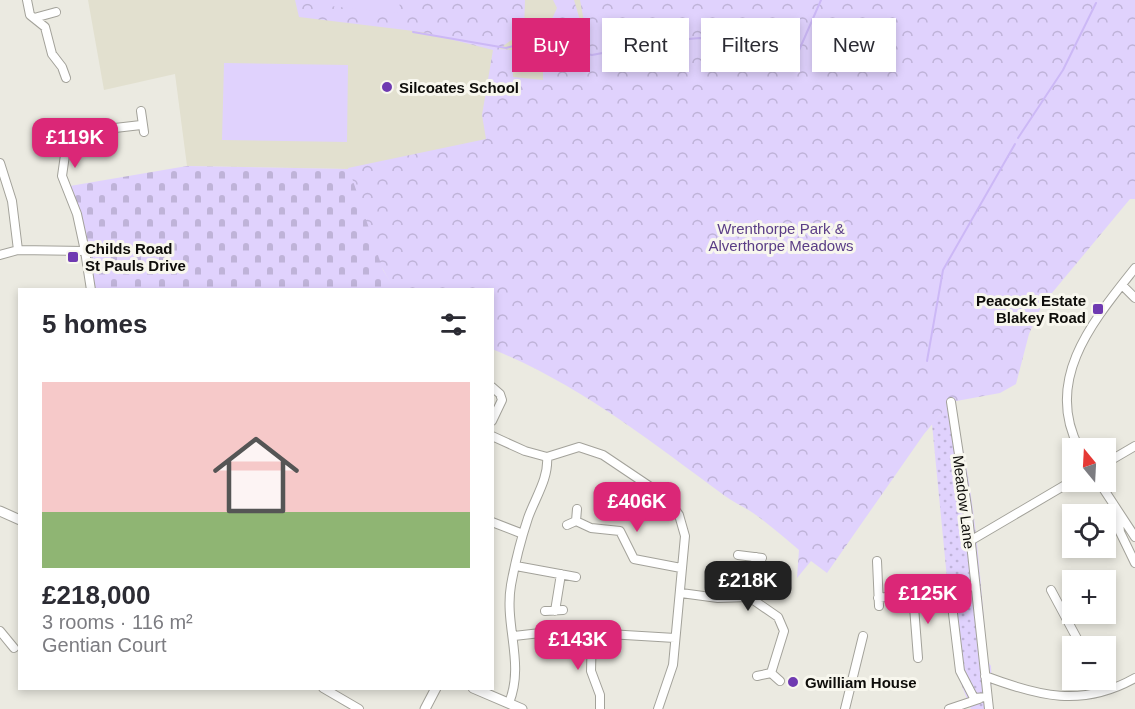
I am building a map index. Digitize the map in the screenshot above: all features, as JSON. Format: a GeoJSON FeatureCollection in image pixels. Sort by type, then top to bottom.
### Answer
{"type":"FeatureCollection","features":[{"type":"Feature","properties":{"kind":"street"},"geometry":{"type":"LineString","coordinates":[[27,0],[31,18],[45,27],[52,54],[62,67],[66,78]]}},
{"type":"Feature","properties":{"kind":"street"},"geometry":{"type":"LineString","coordinates":[[31,18],[56,12]]}},
{"type":"Feature","properties":{"kind":"street"},"geometry":{"type":"LineString","coordinates":[[91,288],[77,214],[62,176],[65,155],[80,136],[89,132],[142,128],[141,111]]}},
{"type":"Feature","properties":{"kind":"street"},"geometry":{"type":"LineString","coordinates":[[0,163],[16,222],[18,250]]}},
{"type":"Feature","properties":{"kind":"street"},"geometry":{"type":"LineString","coordinates":[[0,255],[18,250],[85,251]]}},
{"type":"Feature","properties":{"kind":"street"},"geometry":{"type":"LineString","coordinates":[[1076,438],[1068,411],[1073,362],[1089,328],[1135,268]]}},
{"type":"Feature","properties":{"kind":"street"},"geometry":{"type":"LineString","coordinates":[[1122,285],[1135,298]]}},
{"type":"Feature","properties":{"kind":"street"},"geometry":{"type":"LineString","coordinates":[[494,389],[500,394],[502,400],[494,417]]}},
{"type":"Feature","properties":{"kind":"street","name":"Meadow Lane"},"geometry":{"type":"LineString","coordinates":[[951,402],[970,541],[985,676],[985,697],[989,709]]}},
{"type":"Feature","properties":{"kind":"street"},"geometry":{"type":"LineString","coordinates":[[494,437],[525,451],[547,457],[585,448],[603,455],[666,498],[684,525],[681,592],[671,675],[658,709]]}},
{"type":"Feature","properties":{"kind":"street"},"geometry":{"type":"LineString","coordinates":[[1116,457],[1135,446]]}},
{"type":"Feature","properties":{"kind":"street"},"geometry":{"type":"LineString","coordinates":[[509,703],[516,681],[510,600],[523,534],[547,471],[547,457]]}},
{"type":"Feature","properties":{"kind":"street"},"geometry":{"type":"LineString","coordinates":[[970,541],[1062,487]]}},
{"type":"Feature","properties":{"kind":"street"},"geometry":{"type":"LineString","coordinates":[[1105,492],[1135,537]]}},
{"type":"Feature","properties":{"kind":"street"},"geometry":{"type":"LineString","coordinates":[[576,520],[577,509]]}},
{"type":"Feature","properties":{"kind":"street"},"geometry":{"type":"LineString","coordinates":[[0,511],[18,519]]}},
{"type":"Feature","properties":{"kind":"street"},"geometry":{"type":"LineString","coordinates":[[1118,512],[1120,532],[1135,563]]}},
{"type":"Feature","properties":{"kind":"street"},"geometry":{"type":"LineString","coordinates":[[576,520],[591,528],[620,531],[634,559],[681,568]]}},
{"type":"Feature","properties":{"kind":"street"},"geometry":{"type":"LineString","coordinates":[[567,525],[576,520]]}},
{"type":"Feature","properties":{"kind":"street"},"geometry":{"type":"LineString","coordinates":[[494,523],[523,534]]}},
{"type":"Feature","properties":{"kind":"street"},"geometry":{"type":"LineString","coordinates":[[738,555],[759,558],[750,597]]}},
{"type":"Feature","properties":{"kind":"street"},"geometry":{"type":"LineString","coordinates":[[877,561],[878,602],[913,594],[974,586]]}},
{"type":"Feature","properties":{"kind":"street"},"geometry":{"type":"LineString","coordinates":[[516,566],[576,577]]}},
{"type":"Feature","properties":{"kind":"street"},"geometry":{"type":"LineString","coordinates":[[545,611],[559,611],[561,574]]}},
{"type":"Feature","properties":{"kind":"street"},"geometry":{"type":"LineString","coordinates":[[950,589],[960,671],[974,698],[985,697]]}},
{"type":"Feature","properties":{"kind":"street"},"geometry":{"type":"LineString","coordinates":[[1051,590],[1076,636]]}},
{"type":"Feature","properties":{"kind":"street"},"geometry":{"type":"LineString","coordinates":[[681,592],[718,598],[750,597],[778,617],[784,626],[771,673]]}},
{"type":"Feature","properties":{"kind":"street"},"geometry":{"type":"LineString","coordinates":[[913,594],[918,660]]}},
{"type":"Feature","properties":{"kind":"street"},"geometry":{"type":"LineString","coordinates":[[0,631],[15,644]]}},
{"type":"Feature","properties":{"kind":"street"},"geometry":{"type":"LineString","coordinates":[[514,636],[558,631],[675,638]]}},
{"type":"Feature","properties":{"kind":"street"},"geometry":{"type":"LineString","coordinates":[[592,632],[591,671],[600,695],[600,709]]}},
{"type":"Feature","properties":{"kind":"street"},"geometry":{"type":"LineString","coordinates":[[845,709],[863,636]]}},
{"type":"Feature","properties":{"kind":"street"},"geometry":{"type":"LineString","coordinates":[[757,676],[771,673]]}},
{"type":"Feature","properties":{"kind":"street"},"geometry":{"type":"LineString","coordinates":[[771,673],[780,681]]}},
{"type":"Feature","properties":{"kind":"street"},"geometry":{"type":"LineString","coordinates":[[985,676],[1020,689],[1050,696],[1087,696],[1135,678]]}},
{"type":"Feature","properties":{"kind":"street"},"geometry":{"type":"LineString","coordinates":[[425,709],[435,690]]}},
{"type":"Feature","properties":{"kind":"street"},"geometry":{"type":"LineString","coordinates":[[480,690],[520,708]]}},
{"type":"Feature","properties":{"kind":"street"},"geometry":{"type":"LineString","coordinates":[[335,692],[358,709]]}},
{"type":"Feature","properties":{"kind":"street"},"geometry":{"type":"LineString","coordinates":[[949,709],[985,697]]}},
{"type":"Feature","properties":{"kind":"shaded area","name":"Silcoates School"},"geometry":{"type":"Polygon","coordinates":[[[88,0],[581,0],[585,18],[512,18],[512,72],[590,72],[590,40],[600,84],[495,164],[349,169],[187,166],[175,74],[104,90],[88,0]]]}},
{"type":"Feature","properties":{"kind":"green space","name":"Wrenthorpe Park & Alverthorpe Meadows"},"geometry":{"type":"Polygon","coordinates":[[[295,0],[525,0],[524,18],[512,18],[512,40],[499,49],[512,50],[513,77],[543,80],[543,72],[590,72],[590,18],[583,18],[580,0],[1135,0],[1135,199],[1130,199],[1042,305],[1029,334],[1016,384],[1000,393],[951,402],[924,434],[827,573],[811,561],[797,578],[799,550],[762,519],[725,496],[584,396],[524,363],[494,350],[494,288],[393,288],[376,257],[348,168],[486,139],[482,115],[493,50],[422,32],[299,17],[295,0]]]}},
{"type":"Feature","properties":{"kind":"green space"},"geometry":{"type":"Polygon","coordinates":[[[301,0],[400,0],[399,13],[300,3],[301,0]]]}},
{"type":"Feature","properties":{"kind":"green space","name":"Wrenthorpe Park & Alverthorpe Meadows"},"geometry":{"type":"Polygon","coordinates":[[[553,0],[574,0],[579,18],[552,18],[557,8],[553,0]]]}},
{"type":"Feature","properties":{"kind":"green space"},"geometry":{"type":"Polygon","coordinates":[[[224,63],[348,65],[347,142],[222,140],[224,63]]]}},
{"type":"Feature","properties":{"kind":"green space"},"geometry":{"type":"Polygon","coordinates":[[[187,166],[349,169],[383,270],[394,288],[91,288],[82,231],[64,187],[187,166]]]}},
{"type":"Feature","properties":{"kind":"green space"},"geometry":{"type":"Polygon","coordinates":[[[951,402],[971,497],[988,661],[991,666],[992,684],[989,688],[992,709],[971,709],[956,671],[932,424],[951,402]]]}},
{"type":"Feature","properties":{"kind":"waterway"},"geometry":{"type":"LineString","coordinates":[[413,32],[506,48],[527,42],[592,55],[665,41],[700,38],[797,55],[821,0]]}},
{"type":"Feature","properties":{"kind":"waterway"},"geometry":{"type":"LineString","coordinates":[[1018,138],[1063,70],[1096,3]]}},
{"type":"Feature","properties":{"kind":"waterway"},"geometry":{"type":"LineString","coordinates":[[927,361],[943,270],[1015,144]]}},
{"type":"Feature","properties":{"kind":"place","name":"Silcoates School"},"geometry":{"type":"Point","coordinates":[387,87]}},
{"type":"Feature","properties":{"kind":"place","name":"Childs Road St Pauls Drive"},"geometry":{"type":"Point","coordinates":[73,257]}},
{"type":"Feature","properties":{"kind":"place","name":"Peacock Estate Blakey Road"},"geometry":{"type":"Point","coordinates":[1098,309]}},
{"type":"Feature","properties":{"kind":"place","name":"Gwilliam House"},"geometry":{"type":"Point","coordinates":[793,682]}}]}
